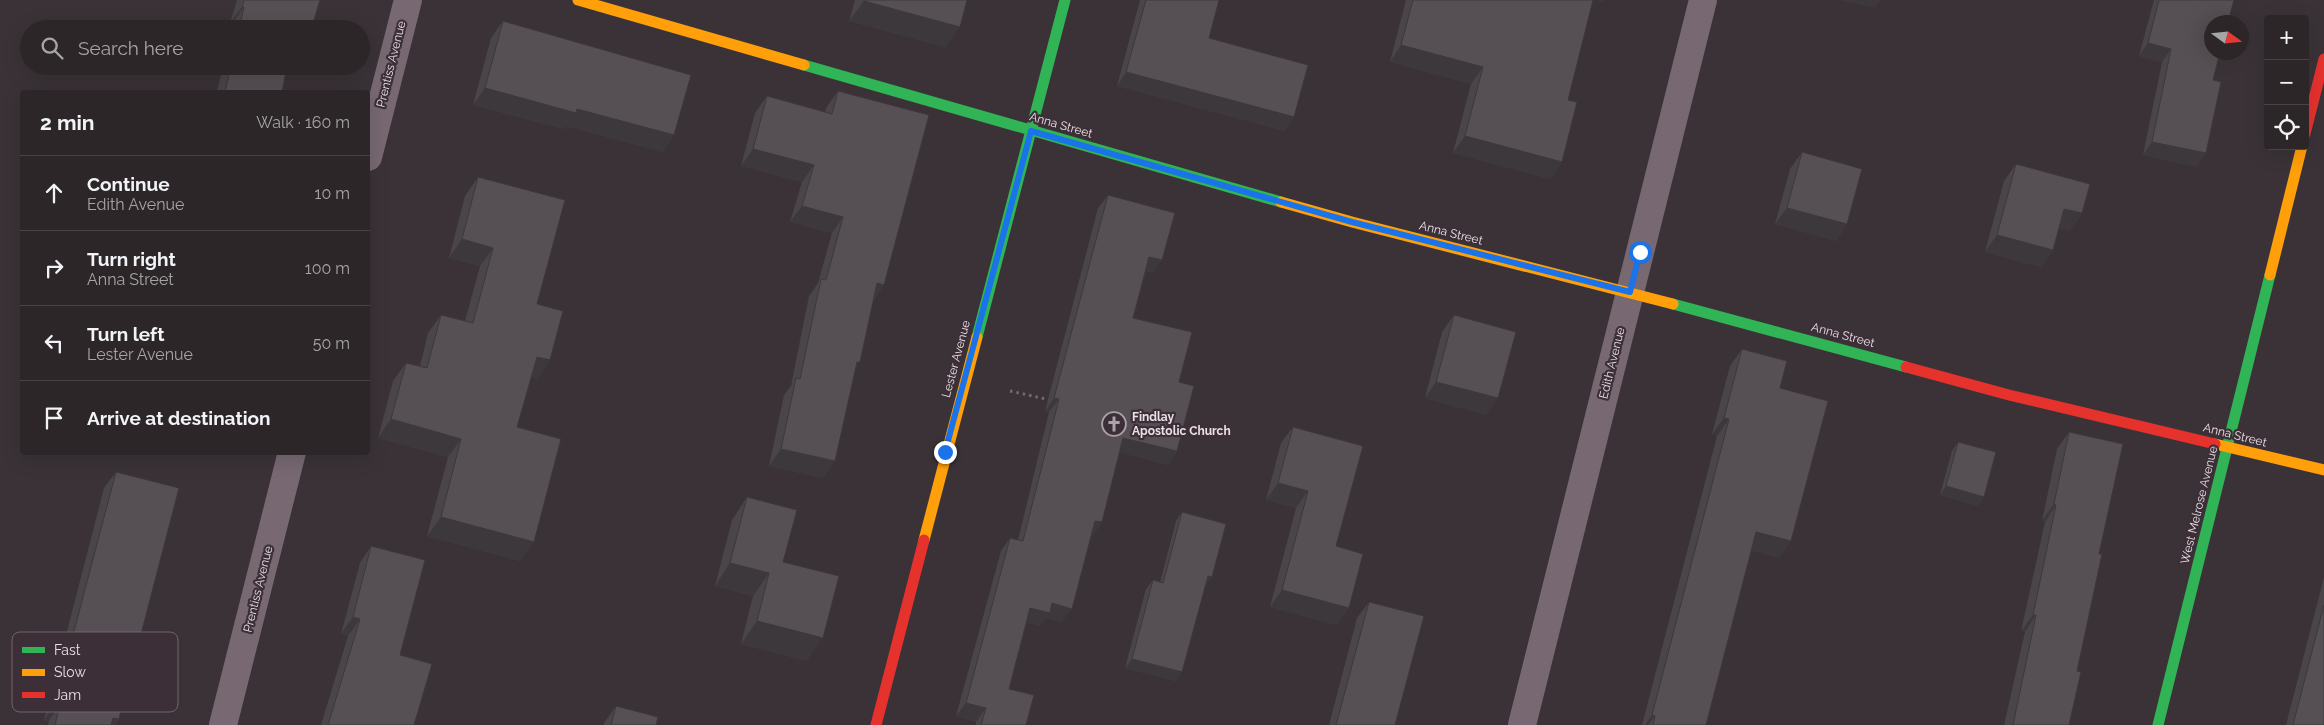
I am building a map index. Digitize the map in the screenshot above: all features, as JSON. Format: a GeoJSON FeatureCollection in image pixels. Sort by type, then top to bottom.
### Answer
{"type":"FeatureCollection","features":[{"type":"Feature","properties":{"kind":"street","name":"Prentiss Avenue"},"geometry":{"type":"LineString","coordinates":[[370,149],[408,0]]}},
{"type":"Feature","properties":{"kind":"street","name":"Anna Street"},"geometry":{"type":"LineString","coordinates":[[578,0],[1352,222],[1630,292],[2009,395],[2324,470]]}},
{"type":"Feature","properties":{"kind":"street","name":"Lester Avenue"},"geometry":{"type":"LineString","coordinates":[[876,725],[945,452],[1064,0]]}},
{"type":"Feature","properties":{"kind":"street","name":"Edith Avenue"},"geometry":{"type":"LineString","coordinates":[[1522,725],[1703,0]]}},
{"type":"Feature","properties":{"kind":"street"},"geometry":{"type":"LineString","coordinates":[[2309,118],[2324,59]]}},
{"type":"Feature","properties":{"kind":"street","name":"West Melrose Avenue"},"geometry":{"type":"LineString","coordinates":[[2158,725],[2301,150]]}},
{"type":"Feature","properties":{"kind":"street","name":"Prentiss Avenue"},"geometry":{"type":"LineString","coordinates":[[223,725],[291,455]]}},
{"type":"Feature","properties":{"kind":"path"},"geometry":{"type":"LineString","coordinates":[[1010,391],[1046,399]]}},
{"type":"Feature","properties":{"kind":"building"},"geometry":{"type":"Polygon","coordinates":[[[244,0],[320,0],[314,20],[241,20],[244,7],[242,7],[244,0]]]}},
{"type":"Feature","properties":{"kind":"building"},"geometry":{"type":"Polygon","coordinates":[[[864,0],[967,0],[960,27],[864,0]]]}},
{"type":"Feature","properties":{"kind":"building"},"geometry":{"type":"Polygon","coordinates":[[[1146,0],[1219,0],[1209,38],[1308,65],[1294,117],[1126,72],[1146,0]]]}},
{"type":"Feature","properties":{"kind":"building"},"geometry":{"type":"Polygon","coordinates":[[[1413,0],[1593,0],[1568,100],[1577,102],[1562,162],[1465,136],[1483,67],[1401,45],[1413,0]]]}},
{"type":"Feature","properties":{"kind":"building"},"geometry":{"type":"Polygon","coordinates":[[[2159,0],[2234,0],[2230,15],[2204,15],[2204,60],[2218,60],[2213,80],[2221,82],[2206,153],[2152,142],[2171,49],[2148,43],[2159,0]]]}},
{"type":"Feature","properties":{"kind":"building"},"geometry":{"type":"Polygon","coordinates":[[[503,21],[691,75],[674,135],[577,109],[576,113],[485,88],[503,21]]]}},
{"type":"Feature","properties":{"kind":"building"},"geometry":{"type":"Polygon","coordinates":[[[229,75],[285,75],[282,90],[225,90],[229,75]]]}},
{"type":"Feature","properties":{"kind":"building"},"geometry":{"type":"Polygon","coordinates":[[[838,91],[929,115],[884,285],[877,283],[860,362],[857,362],[835,461],[781,449],[796,378],[800,379],[821,279],[826,280],[843,217],[802,206],[814,165],[753,149],[767,96],[832,114],[838,91]]]}},
{"type":"Feature","properties":{"kind":"building"},"geometry":{"type":"Polygon","coordinates":[[[1802,152],[1862,169],[1847,224],[1787,208],[1802,152]]]}},
{"type":"Feature","properties":{"kind":"building"},"geometry":{"type":"Polygon","coordinates":[[[2016,164],[2090,184],[2082,213],[2064,209],[2053,250],[1997,235],[2016,164]]]}},
{"type":"Feature","properties":{"kind":"building"},"geometry":{"type":"Polygon","coordinates":[[[478,177],[565,200],[537,304],[563,311],[550,360],[537,357],[517,427],[561,439],[534,542],[441,517],[461,439],[391,419],[406,363],[427,368],[441,315],[473,323],[493,248],[462,239],[478,177]]]}},
{"type":"Feature","properties":{"kind":"building"},"geometry":{"type":"Polygon","coordinates":[[[1108,195],[1175,213],[1162,260],[1149,257],[1133,318],[1192,332],[1179,382],[1194,386],[1177,451],[1123,438],[1102,522],[1095,521],[1072,609],[1052,603],[1050,613],[1030,608],[1009,689],[1034,695],[1026,725],[981,725],[986,708],[966,703],[1010,538],[1023,541],[1059,399],[1054,398],[1108,195]]]}},
{"type":"Feature","properties":{"kind":"building"},"geometry":{"type":"Polygon","coordinates":[[[1454,315],[1516,332],[1498,398],[1436,382],[1454,315]]]}},
{"type":"Feature","properties":{"kind":"building"},"geometry":{"type":"Polygon","coordinates":[[[1742,349],[1787,361],[1780,388],[1828,401],[1791,541],[1756,532],[1706,725],[1653,725],[1655,716],[1652,715],[1729,419],[1724,418],[1742,349]]]}},
{"type":"Feature","properties":{"kind":"building"},"geometry":{"type":"Polygon","coordinates":[[[1293,427],[1363,446],[1336,546],[1363,554],[1349,608],[1282,590],[1308,491],[1278,483],[1293,427]]]}},
{"type":"Feature","properties":{"kind":"building"},"geometry":{"type":"Polygon","coordinates":[[[2069,432],[2123,444],[2099,554],[2102,554],[2077,671],[2081,672],[2069,725],[2013,725],[2036,615],[2033,615],[2069,432]]]}},
{"type":"Feature","properties":{"kind":"building"},"geometry":{"type":"Polygon","coordinates":[[[1958,442],[1996,452],[1984,497],[1946,486],[1958,442]]]}},
{"type":"Feature","properties":{"kind":"building"},"geometry":{"type":"Polygon","coordinates":[[[116,472],[179,488],[142,632],[74,632],[116,472]]]}},
{"type":"Feature","properties":{"kind":"building"},"geometry":{"type":"Polygon","coordinates":[[[747,497],[797,510],[783,562],[839,576],[823,638],[757,621],[769,573],[730,563],[747,497]]]}},
{"type":"Feature","properties":{"kind":"building"},"geometry":{"type":"Polygon","coordinates":[[[1182,512],[1226,524],[1212,577],[1208,576],[1182,672],[1132,659],[1153,580],[1163,583],[1182,512]]]}},
{"type":"Feature","properties":{"kind":"building"},"geometry":{"type":"Polygon","coordinates":[[[371,546],[425,560],[400,655],[432,664],[414,725],[328,725],[360,619],[353,617],[371,546]]]}},
{"type":"Feature","properties":{"kind":"building"},"geometry":{"type":"Polygon","coordinates":[[[1369,602],[1424,616],[1395,725],[1336,725],[1369,602]]]}},
{"type":"Feature","properties":{"kind":"building"},"geometry":{"type":"Polygon","coordinates":[[[2324,605],[2324,725],[2293,725],[2324,605]]]}},
{"type":"Feature","properties":{"kind":"building"},"geometry":{"type":"Polygon","coordinates":[[[616,706],[658,717],[656,725],[611,725],[616,706]]]}},
{"type":"Feature","properties":{"kind":"building"},"geometry":{"type":"Polygon","coordinates":[[[58,712],[121,712],[119,719],[113,718],[111,725],[55,725],[58,712]]]}},
{"type":"Feature","properties":{"kind":"traffic: fast"},"geometry":{"type":"LineString","coordinates":[[977,337],[1065,0]]}},
{"type":"Feature","properties":{"kind":"traffic: fast"},"geometry":{"type":"LineString","coordinates":[[804,65],[1281,202]]}},
{"type":"Feature","properties":{"kind":"traffic: fast"},"geometry":{"type":"LineString","coordinates":[[2158,725],[2270,275]]}},
{"type":"Feature","properties":{"kind":"traffic: fast"},"geometry":{"type":"LineString","coordinates":[[1673,304],[1906,367]]}},
{"type":"Feature","properties":{"kind":"traffic: slow"},"geometry":{"type":"LineString","coordinates":[[578,0],[804,65]]}},
{"type":"Feature","properties":{"kind":"traffic: slow"},"geometry":{"type":"LineString","coordinates":[[2270,275],[2301,150]]}},
{"type":"Feature","properties":{"kind":"traffic: slow"},"geometry":{"type":"LineString","coordinates":[[1281,202],[1673,304]]}},
{"type":"Feature","properties":{"kind":"traffic: slow"},"geometry":{"type":"LineString","coordinates":[[924,540],[977,337]]}},
{"type":"Feature","properties":{"kind":"traffic: slow"},"geometry":{"type":"LineString","coordinates":[[2215,444],[2324,470]]}},
{"type":"Feature","properties":{"kind":"traffic: jam"},"geometry":{"type":"LineString","coordinates":[[2309,118],[2324,59]]}},
{"type":"Feature","properties":{"kind":"traffic: jam"},"geometry":{"type":"LineString","coordinates":[[1906,367],[2009,395],[2215,444]]}},
{"type":"Feature","properties":{"kind":"traffic: jam"},"geometry":{"type":"LineString","coordinates":[[876,725],[924,540]]}},
{"type":"Feature","properties":{"kind":"place","name":"Findlay Apostolic Church"},"geometry":{"type":"Point","coordinates":[1114,424]}},
{"type":"Feature","properties":{"kind":"route"},"geometry":{"type":"LineString","coordinates":[[945,452],[1031,131],[1352,222],[1630,292],[1640,252]]}}]}
